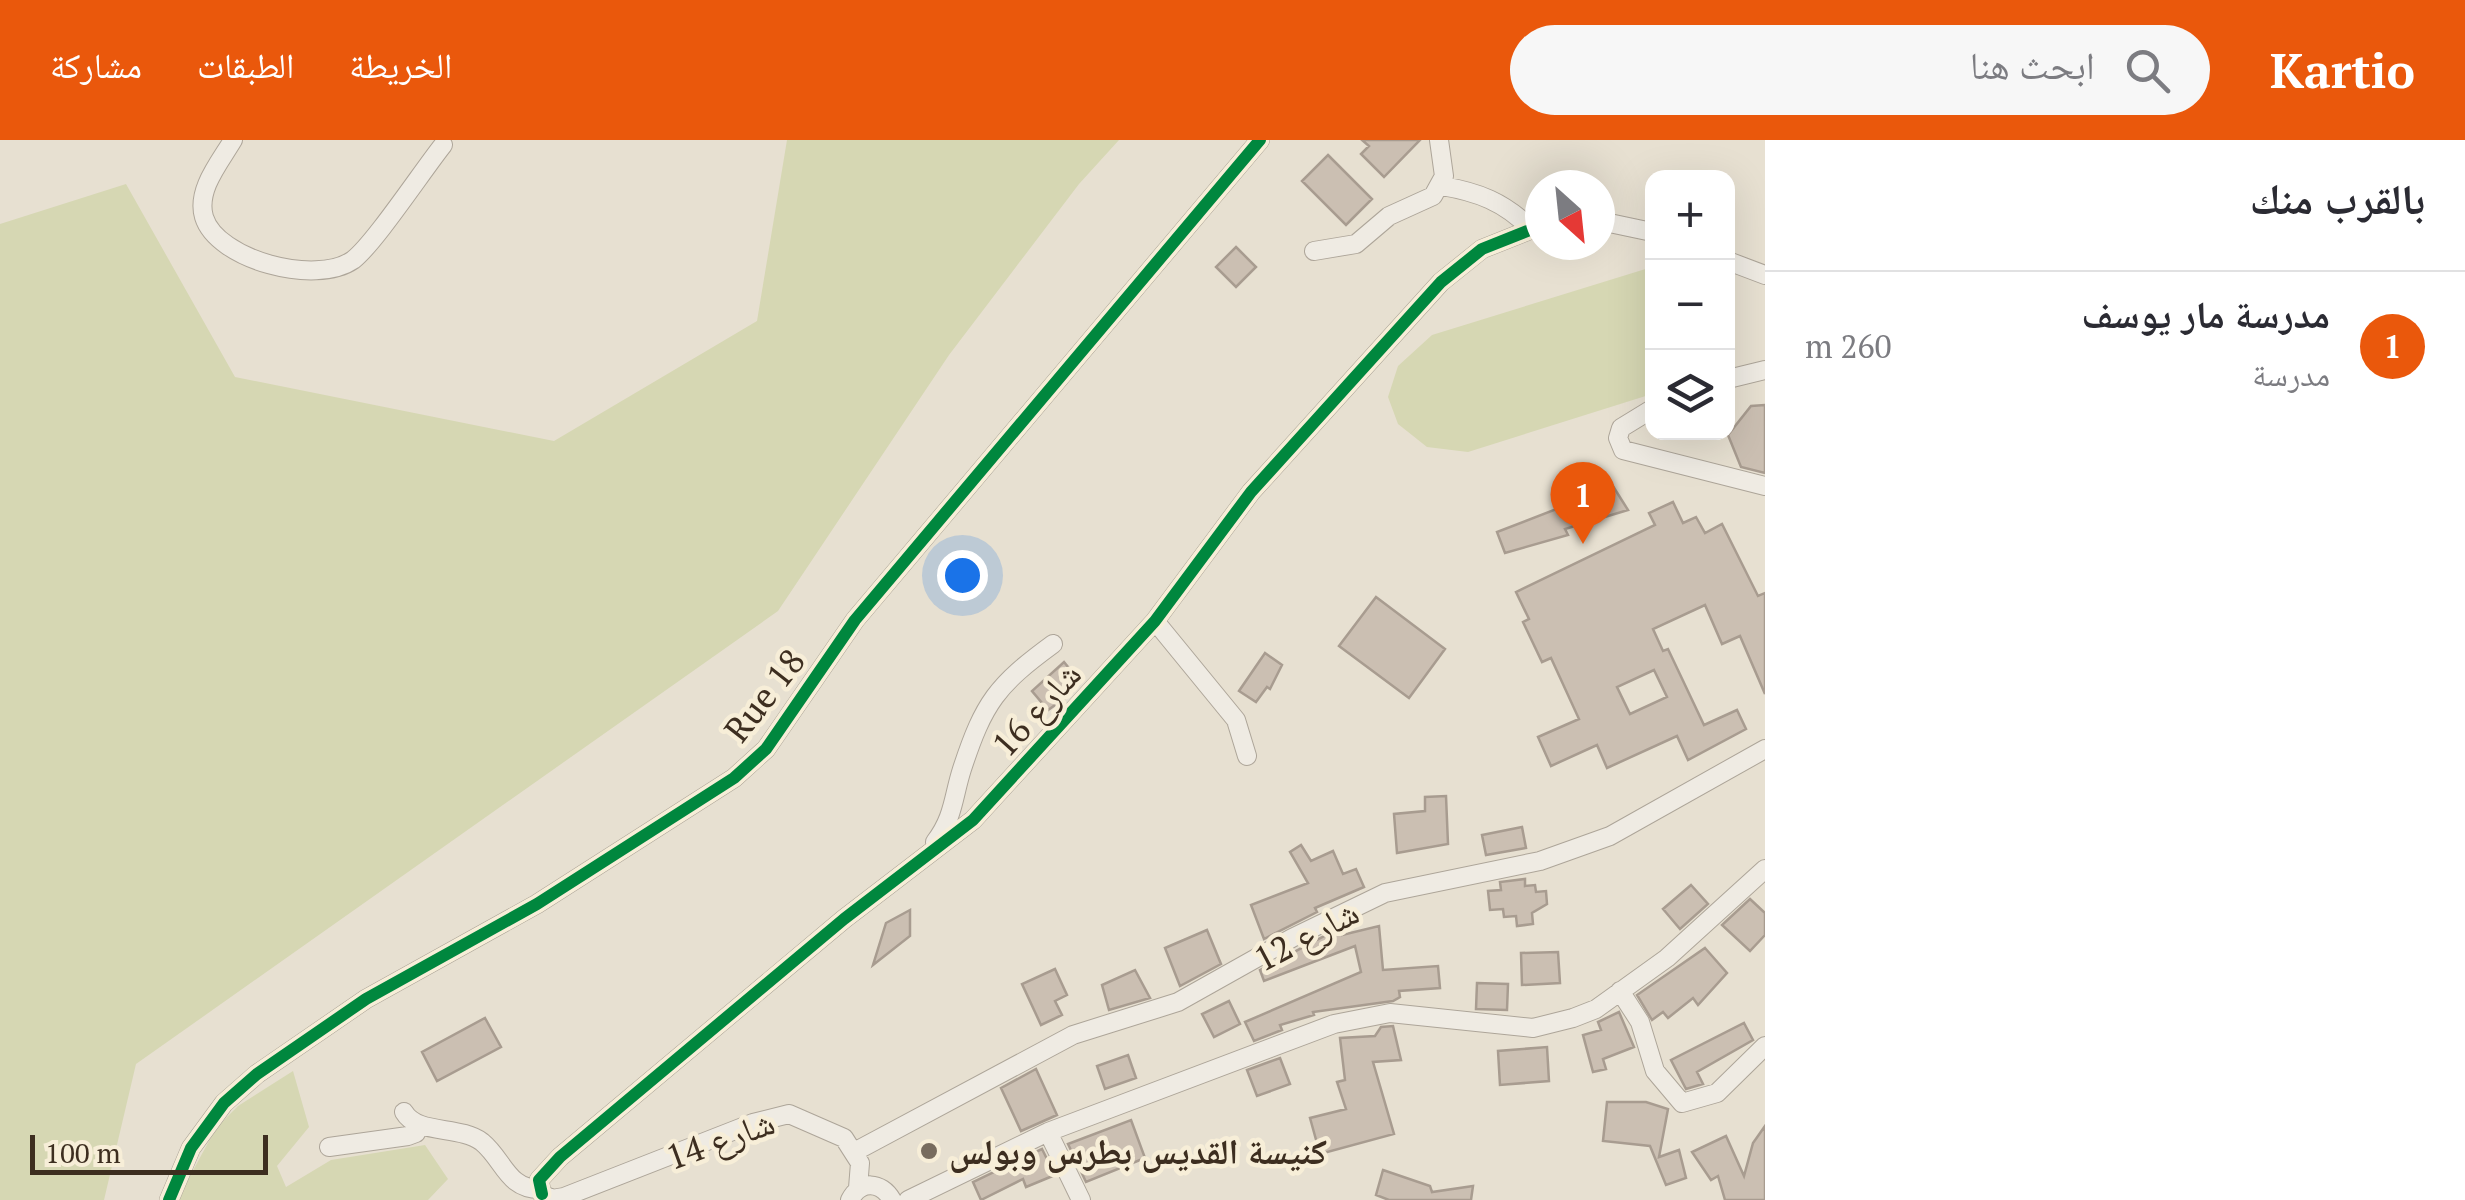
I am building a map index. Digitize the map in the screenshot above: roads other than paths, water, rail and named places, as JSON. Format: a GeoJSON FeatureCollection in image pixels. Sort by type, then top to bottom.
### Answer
{"type":"FeatureCollection","features":[{"type":"Feature","properties":{"kind":"street"},"geometry":{"type":"LineString","coordinates":[[232,140],[204,189],[203,215],[210,228],[228,243],[278,270],[319,273],[353,260],[447,142]]}},
{"type":"Feature","properties":{"kind":"street","name":"Rue 18"},"geometry":{"type":"LineString","coordinates":[[169,1200],[191,1148],[224,1103],[258,1074],[366,1000],[537,904],[734,778],[766,749],[855,620],[1260,140]]}},
{"type":"Feature","properties":{"kind":"street"},"geometry":{"type":"LineString","coordinates":[[1314,251],[1356,244],[1389,216],[1433,196],[1442,186],[1439,140]]}},
{"type":"Feature","properties":{"kind":"street"},"geometry":{"type":"LineString","coordinates":[[1442,186],[1488,197],[1525,219]]}},
{"type":"Feature","properties":{"kind":"street"},"geometry":{"type":"LineString","coordinates":[[1615,224],[1645,231]]}},
{"type":"Feature","properties":{"kind":"street","name":"شارع 16"},"geometry":{"type":"LineString","coordinates":[[539,1194],[545,1170],[600,1122],[844,919],[918,867],[973,820],[1034,758],[1155,621],[1251,492],[1441,282],[1482,249],[1525,231]]}},
{"type":"Feature","properties":{"kind":"street"},"geometry":{"type":"LineString","coordinates":[[1735,264],[1765,275]]}},
{"type":"Feature","properties":{"kind":"street"},"geometry":{"type":"LineString","coordinates":[[1735,377],[1765,370]]}},
{"type":"Feature","properties":{"kind":"street"},"geometry":{"type":"LineString","coordinates":[[1645,412],[1620,428],[1618,438],[1623,450],[1765,486]]}},
{"type":"Feature","properties":{"kind":"street"},"geometry":{"type":"LineString","coordinates":[[1155,621],[1236,720],[1247,756]]}},
{"type":"Feature","properties":{"kind":"street"},"geometry":{"type":"LineString","coordinates":[[918,867],[950,823],[960,774],[993,694],[1004,680],[1053,644]]}},
{"type":"Feature","properties":{"kind":"street","name":"شارع 12"},"geometry":{"type":"LineString","coordinates":[[856,1151],[1073,1035],[1178,1002],[1292,938],[1386,894],[1540,862],[1610,836],[1765,749]]}},
{"type":"Feature","properties":{"kind":"street"},"geometry":{"type":"LineString","coordinates":[[908,1200],[1048,1132],[1334,1024],[1390,1014],[1533,1028],[1596,1009],[1667,958],[1765,869]]}},
{"type":"Feature","properties":{"kind":"street"},"geometry":{"type":"LineString","coordinates":[[1620,991],[1640,1022],[1655,1071],[1682,1103],[1717,1093],[1765,1046]]}},
{"type":"Feature","properties":{"kind":"street"},"geometry":{"type":"LineString","coordinates":[[404,1112],[419,1124],[458,1130],[482,1142],[516,1184],[539,1194]]}},
{"type":"Feature","properties":{"kind":"street","name":"شارع 14"},"geometry":{"type":"LineString","coordinates":[[539,1194],[552,1200],[564,1197],[772,1116],[789,1114],[808,1120],[844,1138],[856,1151]]}},
{"type":"Feature","properties":{"kind":"street"},"geometry":{"type":"LineString","coordinates":[[328,1147],[408,1136],[416,1133],[419,1124]]}},
{"type":"Feature","properties":{"kind":"street"},"geometry":{"type":"LineString","coordinates":[[1048,1132],[1081,1200]]}},
{"type":"Feature","properties":{"kind":"street"},"geometry":{"type":"LineString","coordinates":[[856,1151],[854,1194],[878,1186],[892,1200]]}},
{"type":"Feature","properties":{"kind":"place","name":"مدرسة مار يوسف"},"geometry":{"type":"Point","coordinates":[1583,544]}},
{"type":"Feature","properties":{"kind":"place","name":"كنيسة القديس بطرس وبولس"},"geometry":{"type":"Point","coordinates":[929,1151]}}]}
